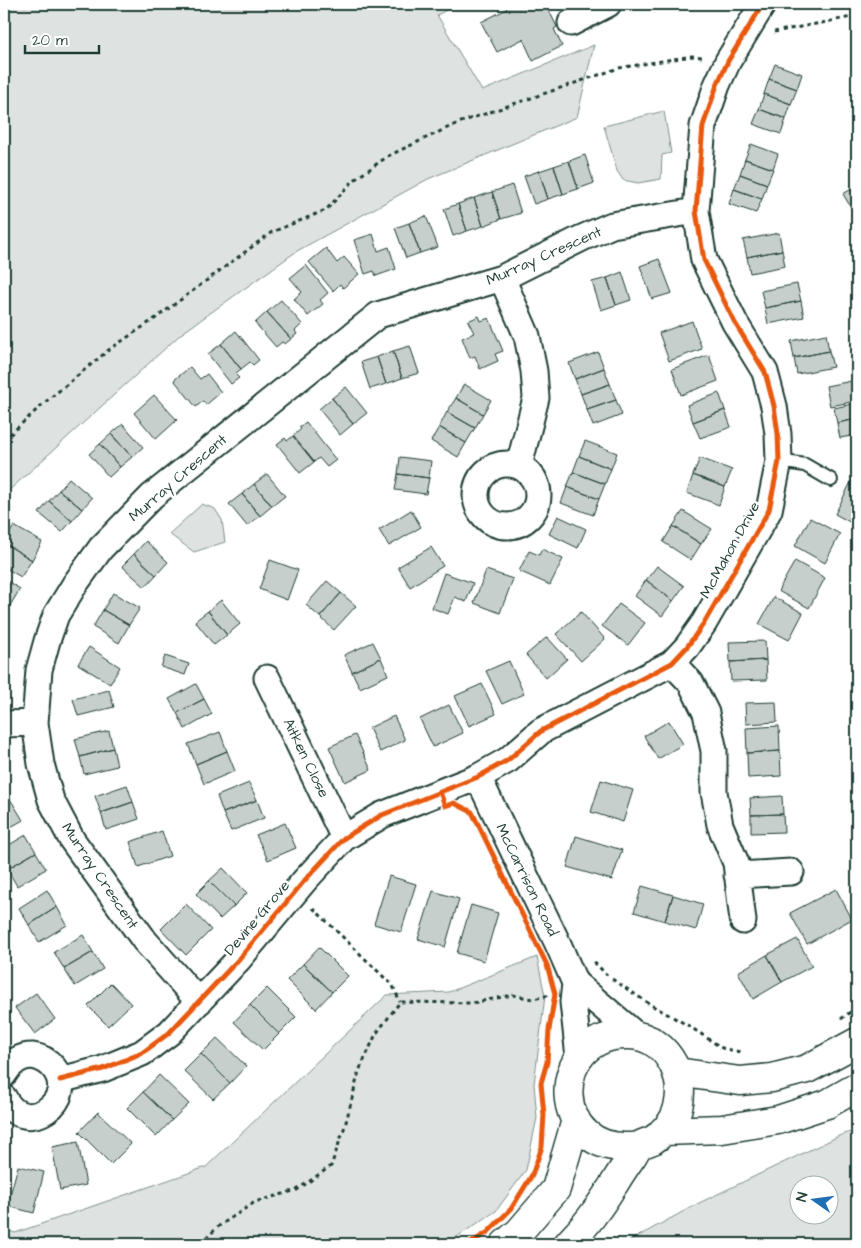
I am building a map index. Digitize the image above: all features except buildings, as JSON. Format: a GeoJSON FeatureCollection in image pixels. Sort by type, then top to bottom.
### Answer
{"type":"FeatureCollection","features":[{"type":"Feature","properties":{"kind":"main road"},"geometry":{"type":"LineString","coordinates":[[619,1035],[637,1036],[661,1048],[677,1072],[680,1088],[679,1104],[674,1119],[664,1132],[639,1146],[615,1147],[603,1144],[592,1138],[576,1120],[569,1105],[568,1089],[571,1072],[579,1058],[590,1046],[605,1038],[619,1035]]}},
{"type":"Feature","properties":{"kind":"main road"},"geometry":{"type":"LineString","coordinates":[[677,1072],[740,1081],[772,1078],[807,1069],[857,1042]]}},
{"type":"Feature","properties":{"kind":"main road"},"geometry":{"type":"LineString","coordinates":[[664,1132],[722,1128],[778,1120],[827,1104],[857,1087]]}},
{"type":"Feature","properties":{"kind":"main road"},"geometry":{"type":"LineString","coordinates":[[505,1244],[519,1232],[556,1189],[576,1120]]}},
{"type":"Feature","properties":{"kind":"main road"},"geometry":{"type":"LineString","coordinates":[[568,1244],[595,1213],[639,1146]]}},
{"type":"Feature","properties":{"kind":"street"},"geometry":{"type":"LineString","coordinates":[[571,23],[608,4]]}},
{"type":"Feature","properties":{"kind":"street","name":"McMahon Drive"},"geometry":{"type":"LineString","coordinates":[[478,777],[508,760],[542,731],[672,663],[687,647],[704,623],[769,510],[778,461],[778,434],[774,406],[765,372],[735,323],[704,260],[696,211],[703,126],[717,85],[758,5]]}},
{"type":"Feature","properties":{"kind":"street","name":"Murray Crescent"},"geometry":{"type":"LineString","coordinates":[[199,1002],[145,941],[72,840],[51,800],[41,764],[35,723],[39,670],[56,615],[75,584],[101,548],[152,496],[378,315],[502,278],[582,238],[612,226],[696,211]]}},
{"type":"Feature","properties":{"kind":"street"},"geometry":{"type":"LineString","coordinates":[[502,278],[527,336],[534,372],[536,398],[519,466]]}},
{"type":"Feature","properties":{"kind":"street"},"geometry":{"type":"LineString","coordinates":[[672,663],[691,683],[706,714],[714,751],[714,792],[718,816],[736,863],[743,921]]}},
{"type":"Feature","properties":{"kind":"street","name":"Aitken Close"},"geometry":{"type":"LineString","coordinates":[[267,678],[344,838]]}},
{"type":"Feature","properties":{"kind":"street"},"geometry":{"type":"LineString","coordinates":[[4,724],[35,723]]}},
{"type":"Feature","properties":{"kind":"street","name":"Devine Grove"},"geometry":{"type":"LineString","coordinates":[[60,1080],[103,1069],[142,1053],[169,1033],[238,960],[344,838],[382,815],[478,777]]}},
{"type":"Feature","properties":{"kind":"street","name":"McCarrison Road"},"geometry":{"type":"LineString","coordinates":[[478,777],[550,927],[565,988],[573,1002],[579,1058]]}},
{"type":"Feature","properties":{"kind":"street"},"geometry":{"type":"LineString","coordinates":[[737,876],[791,872]]}},
{"type":"Feature","properties":{"kind":"street","name":"McCarrison Road"},"geometry":{"type":"LineString","coordinates":[[565,988],[637,1036]]}},
{"type":"Feature","properties":{"kind":"street"},"geometry":{"type":"LineString","coordinates":[[4,1074],[15,1061],[33,1056],[50,1064],[60,1080],[57,1100],[51,1108],[42,1114],[33,1116],[23,1115],[6,1103],[4,1098]]}},
{"type":"Feature","properties":{"kind":"lane"},"geometry":{"type":"LineString","coordinates":[[778,461],[805,466],[831,480]]}},
{"type":"Feature","properties":{"kind":"path"},"geometry":{"type":"LineString","coordinates":[[742,39],[857,16]]}},
{"type":"Feature","properties":{"kind":"path"},"geometry":{"type":"LineString","coordinates":[[4,440],[43,404],[110,348],[156,318],[272,232],[326,210],[354,180],[388,156],[458,123],[619,68],[692,56],[728,61]]}},
{"type":"Feature","properties":{"kind":"path"},"geometry":{"type":"LineString","coordinates":[[296,891],[393,986],[400,1002]]}},
{"type":"Feature","properties":{"kind":"path"},"geometry":{"type":"LineString","coordinates":[[592,959],[611,978],[651,1005],[689,1026],[722,1048],[747,1054]]}},
{"type":"Feature","properties":{"kind":"path"},"geometry":{"type":"LineString","coordinates":[[400,1002],[472,1003],[513,995],[534,999],[605,972]]}},
{"type":"Feature","properties":{"kind":"path"},"geometry":{"type":"LineString","coordinates":[[553,1003],[565,988]]}},
{"type":"Feature","properties":{"kind":"path"},"geometry":{"type":"LineString","coordinates":[[200,1244],[219,1226],[255,1202],[298,1190],[331,1166],[345,1126],[360,1071],[376,1034],[400,1002]]}},
{"type":"Feature","properties":{"kind":"path"},"geometry":{"type":"LineString","coordinates":[[841,1019],[857,1007]]}},
{"type":"Feature","properties":{"kind":"shaded area"},"geometry":{"type":"Polygon","coordinates":[[[4,4],[458,4],[437,15],[482,91],[594,45],[577,117],[428,179],[297,251],[181,334],[4,495],[4,4]]]}},
{"type":"Feature","properties":{"kind":"shaded area"},"geometry":{"type":"Polygon","coordinates":[[[664,111],[671,153],[662,155],[661,179],[638,183],[623,180],[617,171],[604,126],[664,111]]]}},
{"type":"Feature","properties":{"kind":"shaded area"},"geometry":{"type":"Polygon","coordinates":[[[202,504],[215,509],[222,520],[225,542],[194,552],[169,534],[202,504]]]}},
{"type":"Feature","properties":{"kind":"shaded area"},"geometry":{"type":"Polygon","coordinates":[[[537,957],[545,996],[534,1084],[537,1118],[526,1170],[496,1211],[446,1244],[4,1244],[4,1229],[15,1233],[206,1167],[387,995],[449,992],[537,957]]]}},
{"type":"Feature","properties":{"kind":"shaded area"},"geometry":{"type":"Polygon","coordinates":[[[857,1130],[857,1244],[624,1244],[697,1204],[841,1135],[857,1130]]]}},
{"type":"Feature","properties":{"kind":"cycle path"},"geometry":{"type":"LineString","coordinates":[[60,1080],[103,1069],[142,1053],[169,1033],[238,960],[305,880],[344,838],[382,815],[478,777],[508,760],[541,731],[672,663],[687,647],[704,623],[769,510],[779,461],[774,406],[765,372],[735,323],[704,260],[696,211],[703,126],[717,85],[728,61],[763,4]]}},
{"type":"Feature","properties":{"kind":"cycle path"},"geometry":{"type":"LineString","coordinates":[[440,792],[445,806],[454,803],[472,812],[547,965],[555,994],[549,1030],[547,1062],[541,1083],[544,1115],[542,1147],[532,1175],[511,1209],[488,1232],[469,1244]]}}]}
